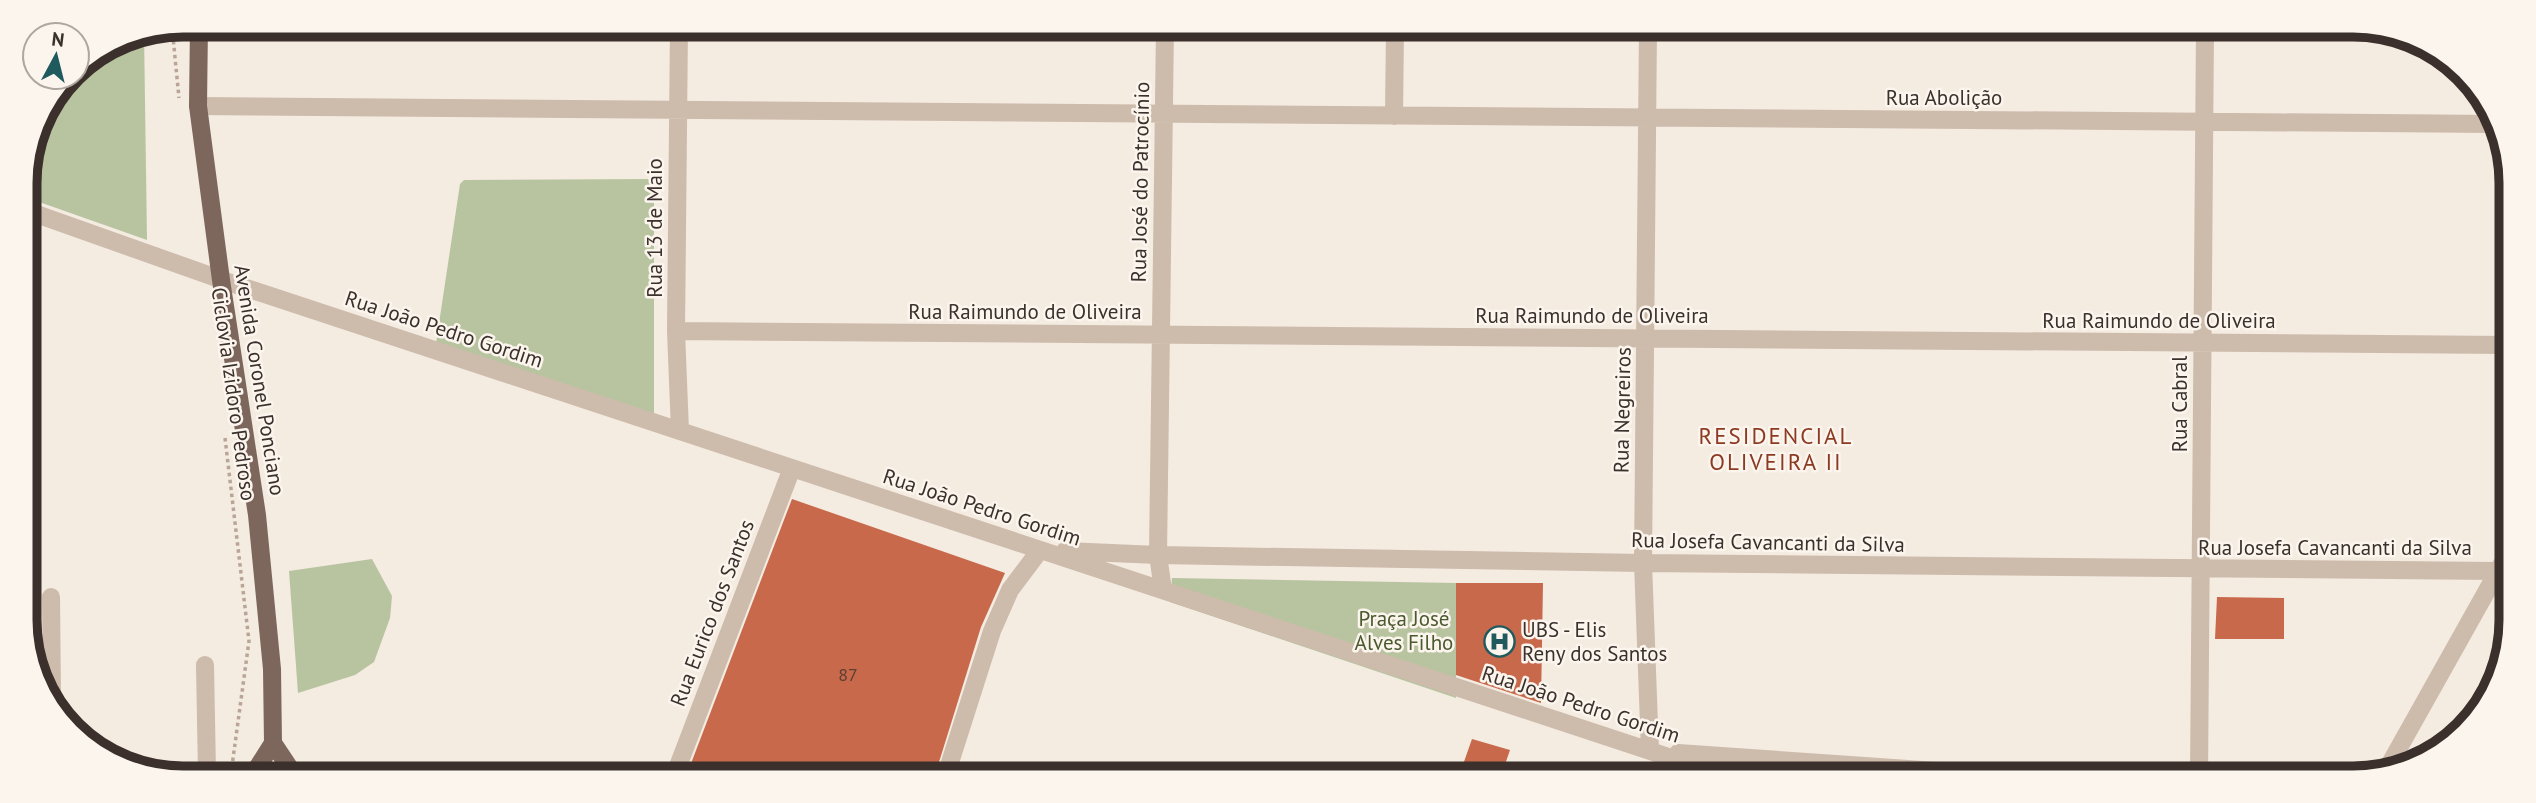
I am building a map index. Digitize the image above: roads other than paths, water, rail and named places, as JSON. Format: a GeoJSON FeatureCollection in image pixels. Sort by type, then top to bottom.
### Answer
{"type":"FeatureCollection","features":[{"type":"Feature","properties":{"kind":"main road","name":"Avenida Coronel Ponciano"},"geometry":{"type":"LineString","coordinates":[[199,37],[198,106],[257,515],[272,669],[273,743]]}},
{"type":"Feature","properties":{"kind":"main road"},"geometry":{"type":"LineString","coordinates":[[258,766],[273,743],[288,766]]}},
{"type":"Feature","properties":{"kind":"street","name":"Rua 13 de Maio"},"geometry":{"type":"LineString","coordinates":[[679,37],[676,331],[680,431]]}},
{"type":"Feature","properties":{"kind":"street","name":"Rua José do Patrocínio"},"geometry":{"type":"LineString","coordinates":[[1163,590],[1158,555],[1165,37]]}},
{"type":"Feature","properties":{"kind":"street"},"geometry":{"type":"LineString","coordinates":[[1394,116],[1395,37]]}},
{"type":"Feature","properties":{"kind":"street","name":"Rua Negreiros"},"geometry":{"type":"LineString","coordinates":[[1648,37],[1643,563],[1650,751]]}},
{"type":"Feature","properties":{"kind":"street","name":"Rua Cabral"},"geometry":{"type":"LineString","coordinates":[[2199,766],[2205,37]]}},
{"type":"Feature","properties":{"kind":"street","name":"Rua Abolição"},"geometry":{"type":"LineString","coordinates":[[198,106],[2487,124]]}},
{"type":"Feature","properties":{"kind":"street","name":"Rua João Pedro Gordim"},"geometry":{"type":"LineString","coordinates":[[37,220],[1696,766]]}},
{"type":"Feature","properties":{"kind":"street","name":"Rua Raimundo de Oliveira"},"geometry":{"type":"LineString","coordinates":[[676,331],[2499,345]]}},
{"type":"Feature","properties":{"kind":"street","name":"Rua Eurico dos Santos"},"geometry":{"type":"LineString","coordinates":[[678,766],[792,468]]}},
{"type":"Feature","properties":{"kind":"street"},"geometry":{"type":"LineString","coordinates":[[949,766],[992,631],[1010,590],[1040,550]]}},
{"type":"Feature","properties":{"kind":"street","name":"Rua Josefa Cavancanti da Silva"},"geometry":{"type":"LineString","coordinates":[[1040,550],[1158,555],[1643,563],[2496,571]]}},
{"type":"Feature","properties":{"kind":"street"},"geometry":{"type":"LineString","coordinates":[[2391,761],[2499,567]]}},
{"type":"Feature","properties":{"kind":"street"},"geometry":{"type":"LineString","coordinates":[[51,597],[52,685]]}},
{"type":"Feature","properties":{"kind":"street"},"geometry":{"type":"LineString","coordinates":[[205,665],[206,766]]}},
{"type":"Feature","properties":{"kind":"street"},"geometry":{"type":"LineString","coordinates":[[1650,751],[1866,766]]}},
{"type":"Feature","properties":{"kind":"place","name":"UBS - Elis Reny dos Santos"},"geometry":{"type":"Point","coordinates":[1499,641]}},
{"type":"Feature","properties":{"kind":"district","name":"RESIDENCIAL OLIVEIRA II"},"geometry":{"type":"Point","coordinates":[1776,448]}},
{"type":"Feature","properties":{"kind":"park label","name":"Praça José Alves Filho"},"geometry":{"type":"Point","coordinates":[1404,630]}}]}
